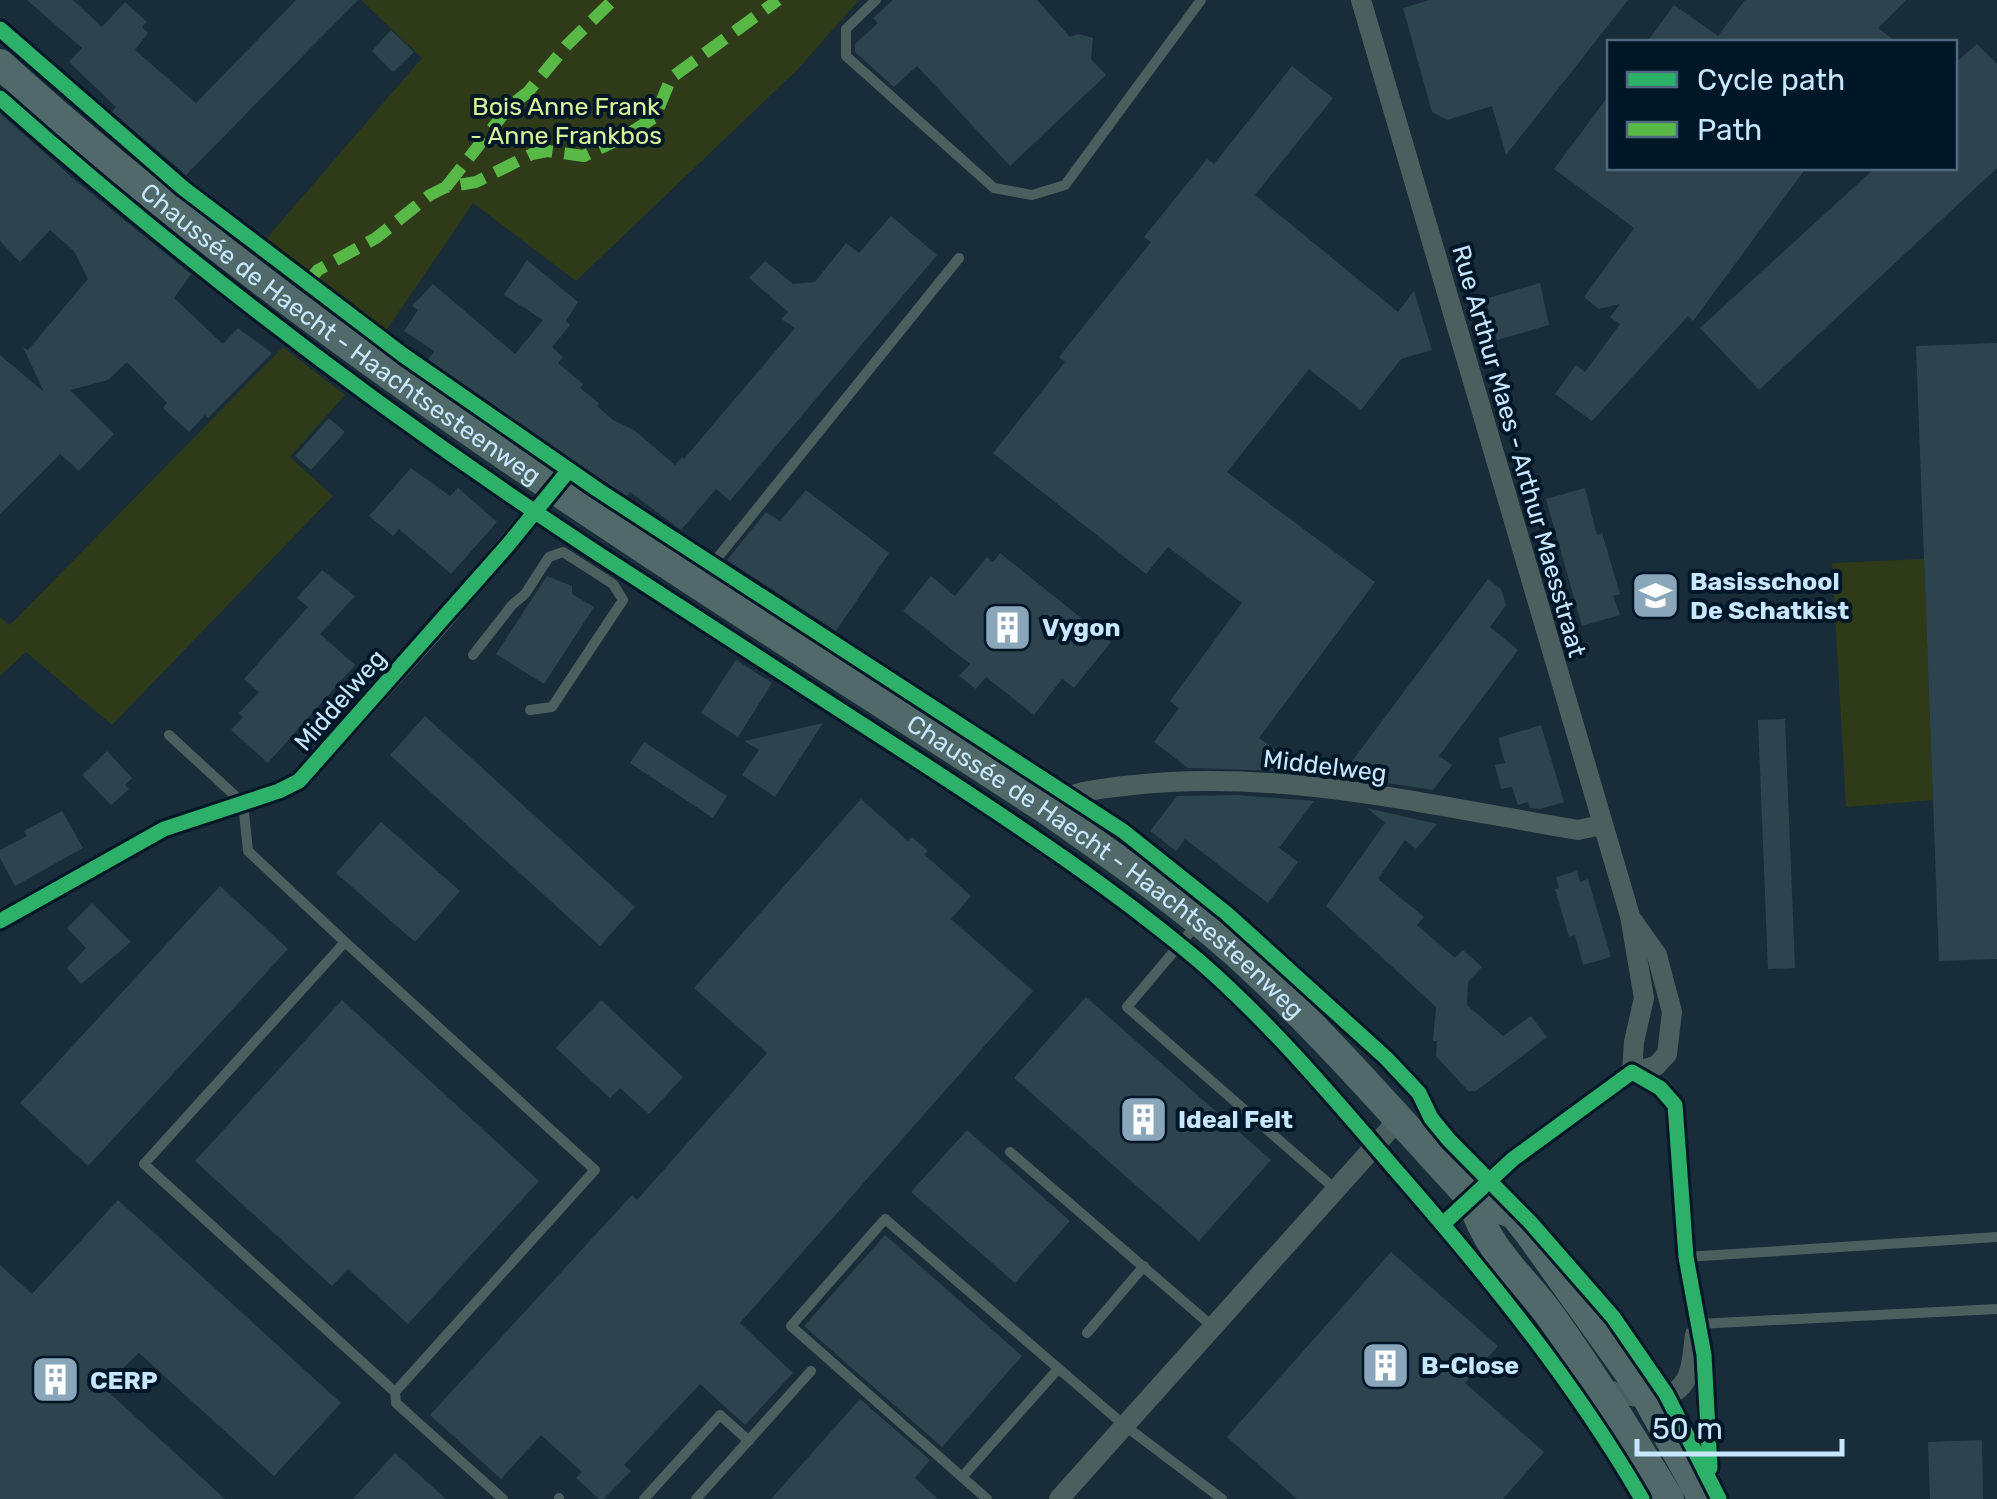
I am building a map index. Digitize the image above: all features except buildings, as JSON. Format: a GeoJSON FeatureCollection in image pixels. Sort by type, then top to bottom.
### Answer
{"type":"FeatureCollection","features":[{"type":"Feature","properties":{"kind":"main road","name":"Chaussée de Haecht - Haachtsesteenweg"},"geometry":{"type":"LineString","coordinates":[[0,64],[77,134],[389,377],[554,490],[1046,809],[1126,865],[1198,923],[1277,992],[1471,1198],[1482,1231],[1500,1259],[1548,1312],[1602,1388],[1669,1499]]}},
{"type":"Feature","properties":{"kind":"main road","name":"Chaussée de Haecht - Haachtsesteenweg"},"geometry":{"type":"LineString","coordinates":[[1471,1198],[1514,1214],[1522,1224],[1648,1399],[1706,1499]]}},
{"type":"Feature","properties":{"kind":"street","name":"Rue Arthur Maes - Arthur Maesstraat"},"geometry":{"type":"LineString","coordinates":[[1361,0],[1630,916],[1644,998],[1632,1072]]}},
{"type":"Feature","properties":{"kind":"street","name":"Middelweg"},"geometry":{"type":"LineString","coordinates":[[0,920],[164,829],[289,787],[315,766],[554,490]]}},
{"type":"Feature","properties":{"kind":"street","name":"Middelweg"},"geometry":{"type":"LineString","coordinates":[[1046,809],[1068,794],[1156,782],[1286,782],[1578,830],[1601,825]]}},
{"type":"Feature","properties":{"kind":"street","name":"Rue Arthur Maes - Arthur Maesstraat"},"geometry":{"type":"LineString","coordinates":[[1471,1198],[1513,1160],[1632,1072],[1656,1066],[1667,1054],[1672,1012],[1657,955],[1630,916]]}},
{"type":"Feature","properties":{"kind":"street"},"geometry":{"type":"LineString","coordinates":[[1632,1072],[1660,1088],[1675,1105],[1686,1257],[1704,1355],[1706,1499]]}},
{"type":"Feature","properties":{"kind":"street"},"geometry":{"type":"LineString","coordinates":[[1058,1499],[1399,1119]]}},
{"type":"Feature","properties":{"kind":"street"},"geometry":{"type":"LineString","coordinates":[[1602,1388],[1648,1399],[1671,1394],[1688,1374],[1696,1324]]}},
{"type":"Feature","properties":{"kind":"lane"},"geometry":{"type":"LineString","coordinates":[[876,0],[846,28],[846,56],[994,188],[1032,195],[1064,184],[1202,0]]}},
{"type":"Feature","properties":{"kind":"lane"},"geometry":{"type":"LineString","coordinates":[[698,582],[959,258]]}},
{"type":"Feature","properties":{"kind":"lane"},"geometry":{"type":"LineString","coordinates":[[473,655],[525,594],[549,557],[563,552],[613,584],[624,600],[552,707],[530,710]]}},
{"type":"Feature","properties":{"kind":"lane"},"geometry":{"type":"LineString","coordinates":[[170,735],[243,803],[248,851],[595,1170],[395,1392]]}},
{"type":"Feature","properties":{"kind":"lane"},"geometry":{"type":"LineString","coordinates":[[1198,923],[1127,1007],[1334,1188]]}},
{"type":"Feature","properties":{"kind":"lane"},"geometry":{"type":"LineString","coordinates":[[345,942],[144,1164],[395,1392],[396,1403],[503,1499]]}},
{"type":"Feature","properties":{"kind":"lane"},"geometry":{"type":"LineString","coordinates":[[1010,1152],[1212,1326]]}},
{"type":"Feature","properties":{"kind":"lane"},"geometry":{"type":"LineString","coordinates":[[987,1499],[791,1326],[886,1220],[1124,1425],[1222,1499]]}},
{"type":"Feature","properties":{"kind":"lane"},"geometry":{"type":"LineString","coordinates":[[1686,1257],[1997,1237]]}},
{"type":"Feature","properties":{"kind":"lane"},"geometry":{"type":"LineString","coordinates":[[1087,1333],[1144,1266]]}},
{"type":"Feature","properties":{"kind":"lane"},"geometry":{"type":"LineString","coordinates":[[1696,1324],[1997,1309]]}},
{"type":"Feature","properties":{"kind":"lane"},"geometry":{"type":"LineString","coordinates":[[962,1478],[1058,1369]]}},
{"type":"Feature","properties":{"kind":"lane"},"geometry":{"type":"LineString","coordinates":[[696,1499],[811,1371]]}},
{"type":"Feature","properties":{"kind":"lane"},"geometry":{"type":"LineString","coordinates":[[644,1499],[720,1416],[749,1441]]}},
{"type":"Feature","properties":{"kind":"green space","name":"Bois Anne Frank - Anne Frankbos"},"geometry":{"type":"Polygon","coordinates":[[[361,0],[859,0],[798,69],[576,281],[473,203],[386,331],[351,308],[266,239],[422,58],[361,0]]]}},
{"type":"Feature","properties":{"kind":"green space"},"geometry":{"type":"Polygon","coordinates":[[[283,347],[345,395],[290,457],[333,496],[112,725],[26,652],[0,676],[0,617],[10,625],[283,347]]]}},
{"type":"Feature","properties":{"kind":"green space"},"geometry":{"type":"Polygon","coordinates":[[[1924,559],[1933,800],[1846,807],[1832,563],[1924,559]]]}},
{"type":"Feature","properties":{"kind":"marked path"},"geometry":{"type":"LineString","coordinates":[[446,187],[509,107],[528,92],[567,45],[613,0]]}},
{"type":"Feature","properties":{"kind":"marked path"},"geometry":{"type":"LineString","coordinates":[[307,283],[318,270],[376,238],[446,187],[476,182],[532,154],[547,151],[584,156],[622,138],[655,117],[671,78],[778,0]]}},
{"type":"Feature","properties":{"kind":"cycle path"},"geometry":{"type":"LineString","coordinates":[[0,29],[183,188],[403,355],[598,490],[1123,831],[1226,913],[1386,1058],[1419,1093],[1431,1118],[1449,1140],[1530,1222],[1613,1317],[1666,1394],[1719,1499]]}},
{"type":"Feature","properties":{"kind":"cycle path"},"geometry":{"type":"LineString","coordinates":[[0,98],[217,280],[367,394],[521,503],[1028,833],[1198,960],[1303,1064],[1466,1252],[1559,1372],[1642,1499]]}},
{"type":"Feature","properties":{"kind":"cycle path"},"geometry":{"type":"LineString","coordinates":[[0,921],[164,829],[299,781],[507,546],[569,470]]}},
{"type":"Feature","properties":{"kind":"cycle path"},"geometry":{"type":"LineString","coordinates":[[1443,1224],[1513,1159],[1632,1072],[1660,1088],[1675,1105],[1686,1257],[1704,1355],[1710,1468]]}},
{"type":"Feature","properties":{"kind":"place","name":"Basisschool De Schatkist"},"geometry":{"type":"Point","coordinates":[1655,595]}},
{"type":"Feature","properties":{"kind":"place","name":"Vygon"},"geometry":{"type":"Point","coordinates":[1007,627]}},
{"type":"Feature","properties":{"kind":"place","name":"Ideal Felt"},"geometry":{"type":"Point","coordinates":[1143,1119]}},
{"type":"Feature","properties":{"kind":"place","name":"B-Close"},"geometry":{"type":"Point","coordinates":[1386,1365]}},
{"type":"Feature","properties":{"kind":"place","name":"CERP"},"geometry":{"type":"Point","coordinates":[55,1380]}}]}
